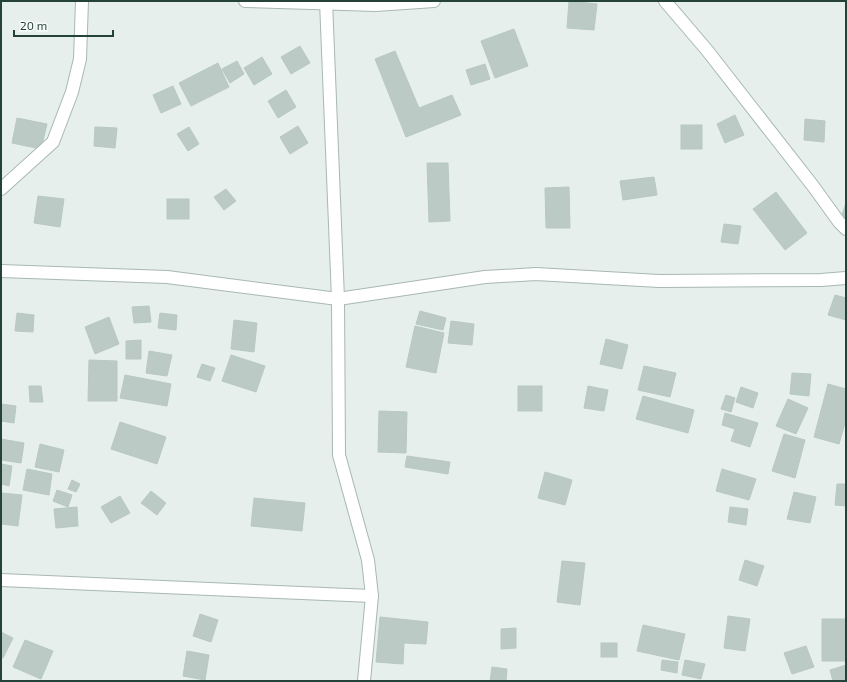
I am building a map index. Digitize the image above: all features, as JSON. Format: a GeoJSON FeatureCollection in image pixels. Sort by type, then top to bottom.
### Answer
{"type":"FeatureCollection","features":[{"type":"Feature","properties":{"kind":"street"},"geometry":{"type":"LineString","coordinates":[[1,189],[53,142],[72,92],[80,58],[82,1]]}},
{"type":"Feature","properties":{"kind":"street"},"geometry":{"type":"LineString","coordinates":[[246,1],[326,2],[376,5],[434,1]]}},
{"type":"Feature","properties":{"kind":"street"},"geometry":{"type":"LineString","coordinates":[[665,1],[706,49],[813,186],[839,222],[846,229]]}},
{"type":"Feature","properties":{"kind":"street"},"geometry":{"type":"LineString","coordinates":[[326,2],[338,299],[339,455],[368,560],[372,596],[364,681]]}},
{"type":"Feature","properties":{"kind":"street"},"geometry":{"type":"LineString","coordinates":[[1,260],[4,271],[167,276],[338,299],[485,276],[536,274],[659,281],[821,280],[846,278]]}},
{"type":"Feature","properties":{"kind":"street"},"geometry":{"type":"LineString","coordinates":[[1,580],[372,596]]}},
{"type":"Feature","properties":{"kind":"building"},"geometry":{"type":"Polygon","coordinates":[[[569,1],[597,4],[594,30],[567,28],[569,1]]]}},
{"type":"Feature","properties":{"kind":"building"},"geometry":{"type":"Polygon","coordinates":[[[514,29],[528,66],[495,78],[481,41],[514,29]]]}},
{"type":"Feature","properties":{"kind":"building"},"geometry":{"type":"Polygon","coordinates":[[[300,46],[310,63],[291,74],[281,57],[300,46]]]}},
{"type":"Feature","properties":{"kind":"building"},"geometry":{"type":"Polygon","coordinates":[[[395,51],[419,108],[452,95],[461,115],[406,137],[375,59],[395,51]]]}},
{"type":"Feature","properties":{"kind":"building"},"geometry":{"type":"Polygon","coordinates":[[[262,57],[272,74],[254,85],[244,68],[262,57]]]}},
{"type":"Feature","properties":{"kind":"building"},"geometry":{"type":"Polygon","coordinates":[[[237,61],[244,74],[230,83],[222,69],[237,61]]]}},
{"type":"Feature","properties":{"kind":"building"},"geometry":{"type":"Polygon","coordinates":[[[218,63],[229,87],[191,106],[179,83],[218,63]]]}},
{"type":"Feature","properties":{"kind":"building"},"geometry":{"type":"Polygon","coordinates":[[[485,64],[490,79],[471,85],[466,70],[485,64]]]}},
{"type":"Feature","properties":{"kind":"building"},"geometry":{"type":"Polygon","coordinates":[[[173,86],[181,104],[161,113],[153,95],[173,86]]]}},
{"type":"Feature","properties":{"kind":"building"},"geometry":{"type":"Polygon","coordinates":[[[286,90],[296,107],[278,118],[268,101],[286,90]]]}},
{"type":"Feature","properties":{"kind":"building"},"geometry":{"type":"Polygon","coordinates":[[[735,115],[744,135],[725,143],[717,124],[735,115]]]}},
{"type":"Feature","properties":{"kind":"building"},"geometry":{"type":"Polygon","coordinates":[[[17,118],[47,124],[41,149],[12,143],[17,118]]]}},
{"type":"Feature","properties":{"kind":"building"},"geometry":{"type":"Polygon","coordinates":[[[805,119],[825,121],[824,142],[804,140],[805,119]]]}},
{"type":"Feature","properties":{"kind":"building"},"geometry":{"type":"Polygon","coordinates":[[[681,125],[702,125],[702,149],[681,149],[681,125]]]}},
{"type":"Feature","properties":{"kind":"building"},"geometry":{"type":"Polygon","coordinates":[[[298,126],[308,143],[290,154],[280,137],[298,126]]]}},
{"type":"Feature","properties":{"kind":"building"},"geometry":{"type":"Polygon","coordinates":[[[95,127],[117,128],[115,148],[94,146],[95,127]]]}},
{"type":"Feature","properties":{"kind":"building"},"geometry":{"type":"Polygon","coordinates":[[[189,127],[199,144],[188,151],[177,134],[189,127]]]}},
{"type":"Feature","properties":{"kind":"building"},"geometry":{"type":"Polygon","coordinates":[[[427,163],[448,163],[450,221],[429,222],[427,163]]]}},
{"type":"Feature","properties":{"kind":"building"},"geometry":{"type":"Polygon","coordinates":[[[654,177],[657,195],[623,200],[620,181],[654,177]]]}},
{"type":"Feature","properties":{"kind":"building"},"geometry":{"type":"Polygon","coordinates":[[[569,187],[570,228],[546,228],[545,188],[569,187]]]}},
{"type":"Feature","properties":{"kind":"building"},"geometry":{"type":"Polygon","coordinates":[[[226,189],[236,201],[224,210],[214,197],[226,189]]]}},
{"type":"Feature","properties":{"kind":"building"},"geometry":{"type":"Polygon","coordinates":[[[776,192],[807,233],[785,250],[753,209],[776,192]]]}},
{"type":"Feature","properties":{"kind":"building"},"geometry":{"type":"Polygon","coordinates":[[[38,196],[64,199],[60,227],[34,223],[38,196]]]}},
{"type":"Feature","properties":{"kind":"building"},"geometry":{"type":"Polygon","coordinates":[[[167,199],[189,199],[189,219],[167,219],[167,199]]]}},
{"type":"Feature","properties":{"kind":"building"},"geometry":{"type":"Polygon","coordinates":[[[846,203],[846,222],[840,220],[846,203]]]}},
{"type":"Feature","properties":{"kind":"building"},"geometry":{"type":"Polygon","coordinates":[[[724,224],[741,226],[738,244],[721,242],[724,224]]]}},
{"type":"Feature","properties":{"kind":"building"},"geometry":{"type":"Polygon","coordinates":[[[835,295],[846,298],[846,320],[828,315],[835,295]]]}},
{"type":"Feature","properties":{"kind":"building"},"geometry":{"type":"Polygon","coordinates":[[[149,306],[151,322],[134,323],[132,307],[149,306]]]}},
{"type":"Feature","properties":{"kind":"building"},"geometry":{"type":"Polygon","coordinates":[[[420,311],[446,318],[443,330],[416,324],[420,311]]]}},
{"type":"Feature","properties":{"kind":"building"},"geometry":{"type":"Polygon","coordinates":[[[17,313],[34,315],[33,332],[15,331],[17,313]]]}},
{"type":"Feature","properties":{"kind":"building"},"geometry":{"type":"Polygon","coordinates":[[[160,313],[177,315],[176,330],[158,328],[160,313]]]}},
{"type":"Feature","properties":{"kind":"building"},"geometry":{"type":"Polygon","coordinates":[[[109,317],[119,344],[95,354],[85,327],[109,317]]]}},
{"type":"Feature","properties":{"kind":"building"},"geometry":{"type":"Polygon","coordinates":[[[234,320],[257,323],[254,352],[231,349],[234,320]]]}},
{"type":"Feature","properties":{"kind":"building"},"geometry":{"type":"Polygon","coordinates":[[[451,321],[474,324],[472,345],[448,343],[451,321]]]}},
{"type":"Feature","properties":{"kind":"building"},"geometry":{"type":"Polygon","coordinates":[[[415,326],[444,333],[436,373],[406,367],[415,326]]]}},
{"type":"Feature","properties":{"kind":"building"},"geometry":{"type":"Polygon","coordinates":[[[606,339],[628,345],[622,369],[600,364],[606,339]]]}},
{"type":"Feature","properties":{"kind":"building"},"geometry":{"type":"Polygon","coordinates":[[[141,340],[141,359],[126,359],[126,341],[141,340]]]}},
{"type":"Feature","properties":{"kind":"building"},"geometry":{"type":"Polygon","coordinates":[[[149,351],[172,355],[167,376],[146,373],[149,351]]]}},
{"type":"Feature","properties":{"kind":"building"},"geometry":{"type":"Polygon","coordinates":[[[231,355],[265,366],[256,392],[222,381],[231,355]]]}},
{"type":"Feature","properties":{"kind":"building"},"geometry":{"type":"Polygon","coordinates":[[[89,360],[117,361],[117,401],[88,401],[89,360]]]}},
{"type":"Feature","properties":{"kind":"building"},"geometry":{"type":"Polygon","coordinates":[[[202,364],[215,368],[210,381],[197,377],[202,364]]]}},
{"type":"Feature","properties":{"kind":"building"},"geometry":{"type":"Polygon","coordinates":[[[644,366],[676,373],[670,397],[638,390],[644,366]]]}},
{"type":"Feature","properties":{"kind":"building"},"geometry":{"type":"Polygon","coordinates":[[[792,373],[811,374],[809,396],[790,394],[792,373]]]}},
{"type":"Feature","properties":{"kind":"building"},"geometry":{"type":"Polygon","coordinates":[[[125,375],[171,384],[167,406],[120,398],[125,375]]]}},
{"type":"Feature","properties":{"kind":"building"},"geometry":{"type":"Polygon","coordinates":[[[828,384],[846,389],[846,420],[839,444],[814,437],[828,384]]]}},
{"type":"Feature","properties":{"kind":"building"},"geometry":{"type":"Polygon","coordinates":[[[29,386],[41,386],[43,402],[30,402],[29,386]]]}},
{"type":"Feature","properties":{"kind":"building"},"geometry":{"type":"Polygon","coordinates":[[[518,386],[542,386],[542,411],[518,411],[518,386]]]}},
{"type":"Feature","properties":{"kind":"building"},"geometry":{"type":"Polygon","coordinates":[[[588,386],[608,390],[604,411],[584,408],[588,386]]]}},
{"type":"Feature","properties":{"kind":"building"},"geometry":{"type":"Polygon","coordinates":[[[741,387],[758,393],[753,408],[736,402],[741,387]]]}},
{"type":"Feature","properties":{"kind":"building"},"geometry":{"type":"Polygon","coordinates":[[[726,395],[735,398],[731,412],[721,409],[726,395]]]}},
{"type":"Feature","properties":{"kind":"building"},"geometry":{"type":"Polygon","coordinates":[[[643,396],[694,410],[688,433],[636,419],[643,396]]]}},
{"type":"Feature","properties":{"kind":"building"},"geometry":{"type":"Polygon","coordinates":[[[788,399],[808,408],[796,434],[776,426],[788,399]]]}},
{"type":"Feature","properties":{"kind":"building"},"geometry":{"type":"Polygon","coordinates":[[[1,404],[16,406],[14,423],[1,421],[1,404]]]}},
{"type":"Feature","properties":{"kind":"building"},"geometry":{"type":"Polygon","coordinates":[[[379,411],[407,412],[406,453],[378,452],[379,411]]]}},
{"type":"Feature","properties":{"kind":"building"},"geometry":{"type":"Polygon","coordinates":[[[725,413],[758,423],[750,447],[731,441],[735,429],[722,425],[725,413]]]}},
{"type":"Feature","properties":{"kind":"building"},"geometry":{"type":"Polygon","coordinates":[[[120,422],[166,437],[157,464],[111,449],[120,422]]]}},
{"type":"Feature","properties":{"kind":"building"},"geometry":{"type":"Polygon","coordinates":[[[784,434],[805,440],[795,478],[772,471],[784,434]]]}},
{"type":"Feature","properties":{"kind":"building"},"geometry":{"type":"Polygon","coordinates":[[[1,439],[24,443],[21,463],[1,460],[1,439]]]}},
{"type":"Feature","properties":{"kind":"building"},"geometry":{"type":"Polygon","coordinates":[[[40,444],[64,450],[59,472],[35,467],[40,444]]]}},
{"type":"Feature","properties":{"kind":"building"},"geometry":{"type":"Polygon","coordinates":[[[407,456],[450,462],[448,474],[405,467],[407,456]]]}},
{"type":"Feature","properties":{"kind":"building"},"geometry":{"type":"Polygon","coordinates":[[[1,464],[12,466],[9,486],[1,484],[1,464]]]}},
{"type":"Feature","properties":{"kind":"building"},"geometry":{"type":"Polygon","coordinates":[[[27,469],[52,474],[49,495],[23,490],[27,469]]]}},
{"type":"Feature","properties":{"kind":"building"},"geometry":{"type":"Polygon","coordinates":[[[722,469],[756,479],[749,500],[716,491],[722,469]]]}},
{"type":"Feature","properties":{"kind":"building"},"geometry":{"type":"Polygon","coordinates":[[[545,472],[572,480],[565,505],[538,498],[545,472]]]}},
{"type":"Feature","properties":{"kind":"building"},"geometry":{"type":"Polygon","coordinates":[[[72,480],[80,484],[76,492],[68,489],[72,480]]]}},
{"type":"Feature","properties":{"kind":"building"},"geometry":{"type":"Polygon","coordinates":[[[837,484],[846,484],[846,506],[835,505],[837,484]]]}},
{"type":"Feature","properties":{"kind":"building"},"geometry":{"type":"Polygon","coordinates":[[[57,490],[72,495],[68,507],[53,501],[57,490]]]}},
{"type":"Feature","properties":{"kind":"building"},"geometry":{"type":"Polygon","coordinates":[[[151,491],[166,503],[157,515],[141,503],[151,491]]]}},
{"type":"Feature","properties":{"kind":"building"},"geometry":{"type":"Polygon","coordinates":[[[794,492],[816,497],[810,523],[787,519],[794,492]]]}},
{"type":"Feature","properties":{"kind":"building"},"geometry":{"type":"Polygon","coordinates":[[[1,493],[22,495],[18,526],[1,524],[1,493]]]}},
{"type":"Feature","properties":{"kind":"building"},"geometry":{"type":"Polygon","coordinates":[[[120,496],[130,513],[111,523],[101,507],[120,496]]]}},
{"type":"Feature","properties":{"kind":"building"},"geometry":{"type":"Polygon","coordinates":[[[254,498],[305,503],[302,531],[251,526],[254,498]]]}},
{"type":"Feature","properties":{"kind":"building"},"geometry":{"type":"Polygon","coordinates":[[[77,507],[78,526],[56,528],[54,509],[77,507]]]}},
{"type":"Feature","properties":{"kind":"building"},"geometry":{"type":"Polygon","coordinates":[[[730,507],[748,509],[746,525],[728,522],[730,507]]]}},
{"type":"Feature","properties":{"kind":"building"},"geometry":{"type":"Polygon","coordinates":[[[745,560],[764,566],[757,586],[739,580],[745,560]]]}},
{"type":"Feature","properties":{"kind":"building"},"geometry":{"type":"Polygon","coordinates":[[[562,561],[585,563],[580,605],[557,602],[562,561]]]}},
{"type":"Feature","properties":{"kind":"building"},"geometry":{"type":"Polygon","coordinates":[[[200,614],[218,620],[211,642],[193,636],[200,614]]]}},
{"type":"Feature","properties":{"kind":"building"},"geometry":{"type":"Polygon","coordinates":[[[728,616],[750,619],[745,651],[724,648],[728,616]]]}},
{"type":"Feature","properties":{"kind":"building"},"geometry":{"type":"Polygon","coordinates":[[[380,617],[428,622],[426,644],[404,643],[403,664],[376,662],[380,617]]]}},
{"type":"Feature","properties":{"kind":"building"},"geometry":{"type":"Polygon","coordinates":[[[822,619],[846,619],[846,661],[822,661],[822,619]]]}},
{"type":"Feature","properties":{"kind":"building"},"geometry":{"type":"Polygon","coordinates":[[[643,625],[685,634],[679,660],[637,651],[643,625]]]}},
{"type":"Feature","properties":{"kind":"building"},"geometry":{"type":"Polygon","coordinates":[[[516,628],[516,648],[501,649],[501,629],[516,628]]]}},
{"type":"Feature","properties":{"kind":"building"},"geometry":{"type":"Polygon","coordinates":[[[1,632],[13,638],[3,658],[1,657],[1,632]]]}},
{"type":"Feature","properties":{"kind":"building"},"geometry":{"type":"Polygon","coordinates":[[[25,640],[53,651],[41,679],[13,667],[25,640]]]}},
{"type":"Feature","properties":{"kind":"building"},"geometry":{"type":"Polygon","coordinates":[[[601,643],[617,643],[617,657],[601,657],[601,643]]]}},
{"type":"Feature","properties":{"kind":"building"},"geometry":{"type":"Polygon","coordinates":[[[806,646],[814,667],[792,674],[784,653],[806,646]]]}},
{"type":"Feature","properties":{"kind":"building"},"geometry":{"type":"Polygon","coordinates":[[[187,651],[209,655],[205,680],[183,676],[187,651]]]}},
{"type":"Feature","properties":{"kind":"building"},"geometry":{"type":"Polygon","coordinates":[[[662,660],[678,662],[677,673],[661,670],[662,660]]]}},
{"type":"Feature","properties":{"kind":"building"},"geometry":{"type":"Polygon","coordinates":[[[685,660],[705,664],[701,679],[682,675],[685,660]]]}},
{"type":"Feature","properties":{"kind":"building"},"geometry":{"type":"Polygon","coordinates":[[[846,665],[846,681],[833,681],[830,670],[846,665]]]}},
{"type":"Feature","properties":{"kind":"building"},"geometry":{"type":"Polygon","coordinates":[[[492,667],[507,669],[506,681],[490,681],[492,667]]]}}]}
